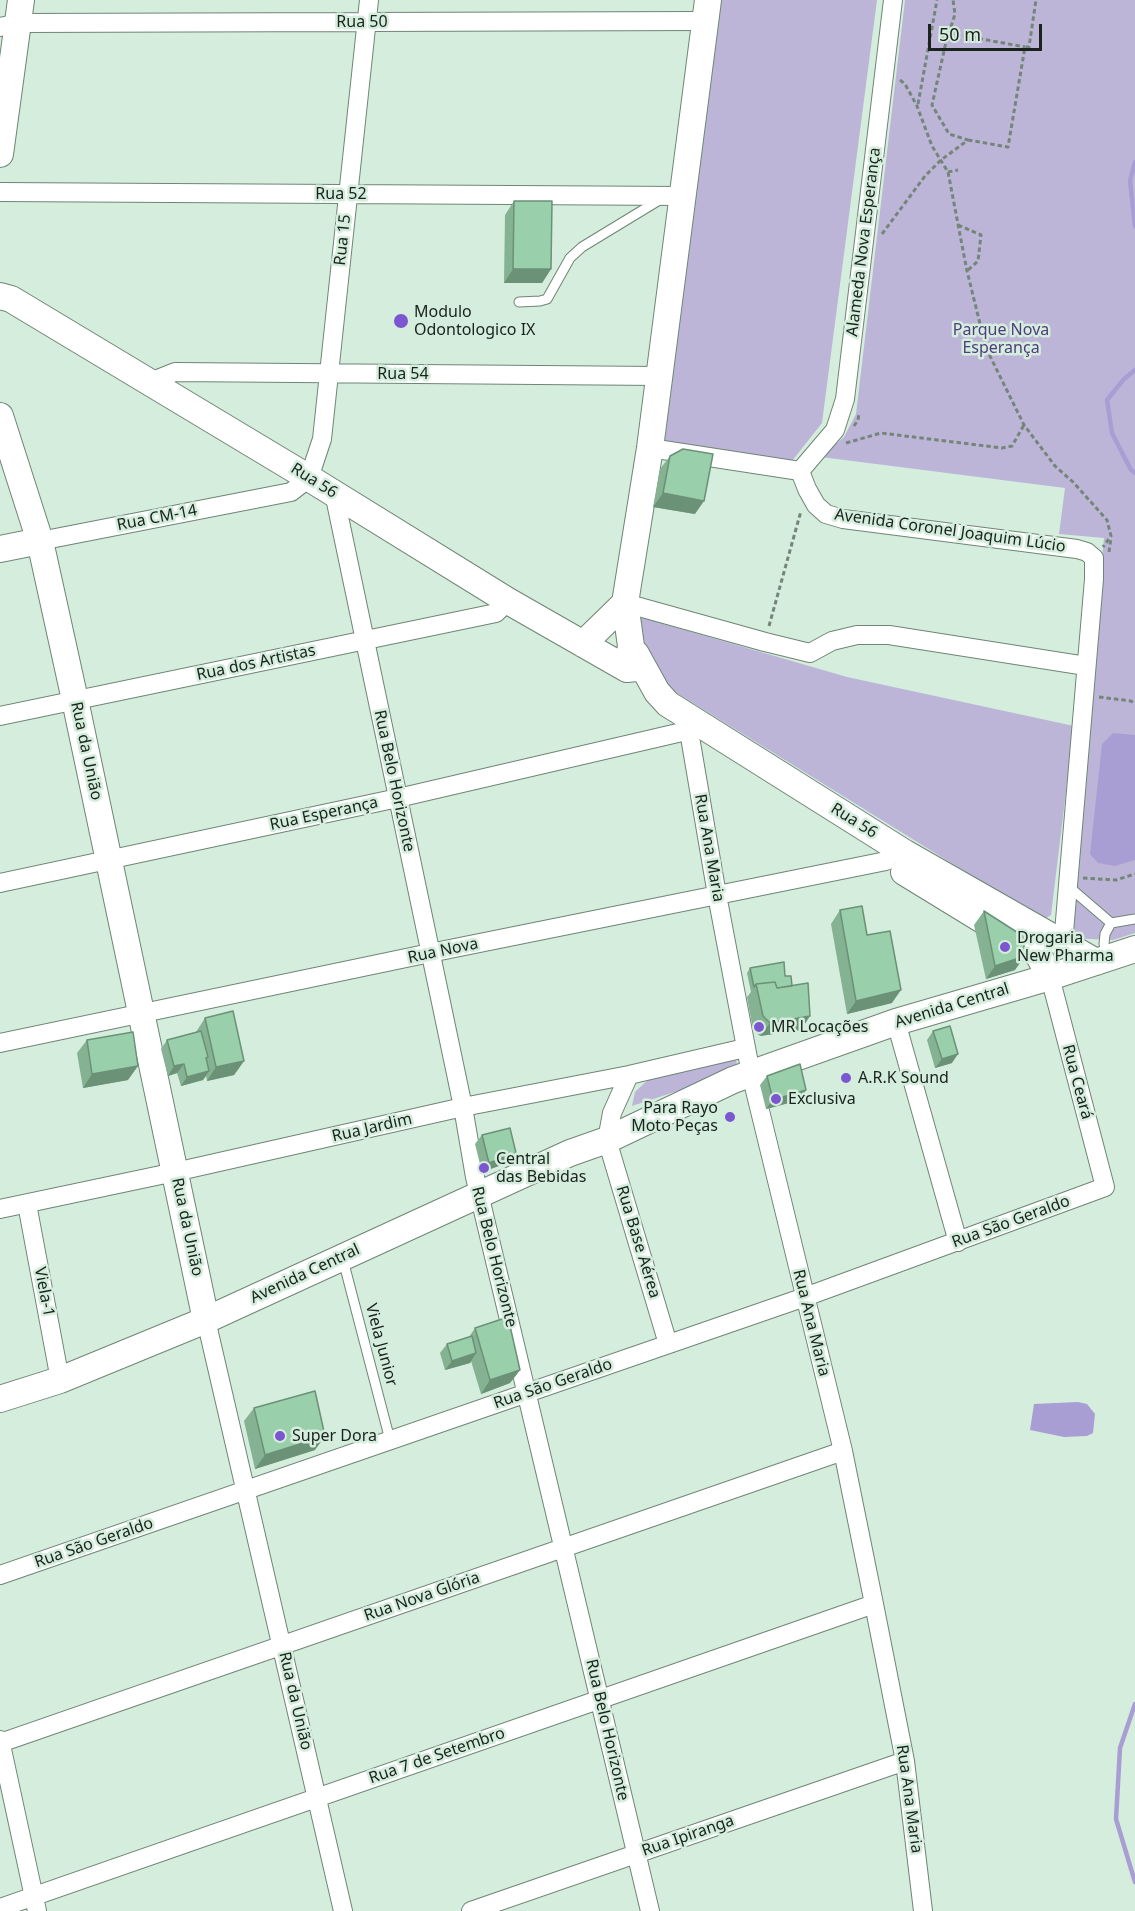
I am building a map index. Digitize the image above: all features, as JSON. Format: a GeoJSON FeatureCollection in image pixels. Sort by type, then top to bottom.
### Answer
{"type":"FeatureCollection","features":[{"type":"Feature","properties":{"kind":"street","name":"Rua 15"},"geometry":{"type":"LineString","coordinates":[[309,478],[322,439],[369,0]]}},
{"type":"Feature","properties":{"kind":"street","name":"Alameda Nova Esperança"},"geometry":{"type":"LineString","coordinates":[[800,471],[835,430],[845,399],[893,0]]}},
{"type":"Feature","properties":{"kind":"street","name":"Rua 50"},"geometry":{"type":"LineString","coordinates":[[13,16],[367,22],[707,10]]}},
{"type":"Feature","properties":{"kind":"street"},"geometry":{"type":"LineString","coordinates":[[634,661],[625,603],[659,376],[674,196],[707,10]]}},
{"type":"Feature","properties":{"kind":"street"},"geometry":{"type":"LineString","coordinates":[[0,154],[13,16]]}},
{"type":"Feature","properties":{"kind":"street","name":"Rua 52"},"geometry":{"type":"LineString","coordinates":[[0,192],[674,196]]}},
{"type":"Feature","properties":{"kind":"street","name":"Rua 56"},"geometry":{"type":"LineString","coordinates":[[0,296],[11,299],[150,382],[582,644],[634,661],[668,704],[905,853],[1063,944],[1101,960]]}},
{"type":"Feature","properties":{"kind":"street","name":"Rua 54"},"geometry":{"type":"LineString","coordinates":[[150,382],[174,372],[659,376]]}},
{"type":"Feature","properties":{"kind":"street","name":"Rua da União"},"geometry":{"type":"LineString","coordinates":[[0,416],[40,541],[206,1320],[343,1911]]}},
{"type":"Feature","properties":{"kind":"street"},"geometry":{"type":"LineString","coordinates":[[650,448],[800,471]]}},
{"type":"Feature","properties":{"kind":"street","name":"Avenida Coronel Joaquim Lúcio"},"geometry":{"type":"LineString","coordinates":[[800,471],[816,504],[826,514],[843,519],[1077,549],[1087,552],[1094,558]]}},
{"type":"Feature","properties":{"kind":"street","name":"Rua CM-14"},"geometry":{"type":"LineString","coordinates":[[0,549],[291,492],[309,478]]}},
{"type":"Feature","properties":{"kind":"street","name":"Rua Belo Horizonte"},"geometry":{"type":"LineString","coordinates":[[334,493],[463,1107],[479,1195],[650,1911]]}},
{"type":"Feature","properties":{"kind":"street"},"geometry":{"type":"LineString","coordinates":[[1063,944],[1094,558]]}},
{"type":"Feature","properties":{"kind":"street","name":"Rua dos Artistas"},"geometry":{"type":"LineString","coordinates":[[0,716],[496,613],[508,601]]}},
{"type":"Feature","properties":{"kind":"street"},"geometry":{"type":"LineString","coordinates":[[625,603],[810,653],[832,641],[857,635],[889,635],[1086,666]]}},
{"type":"Feature","properties":{"kind":"street"},"geometry":{"type":"LineString","coordinates":[[582,644],[625,603]]}},
{"type":"Feature","properties":{"kind":"street","name":"Rua 56"},"geometry":{"type":"LineString","coordinates":[[634,661],[631,680],[648,708],[686,735],[1038,954],[1050,977]]}},
{"type":"Feature","properties":{"kind":"street","name":"Rua Esperança"},"geometry":{"type":"LineString","coordinates":[[0,883],[686,735]]}},
{"type":"Feature","properties":{"kind":"street","name":"Rua Ana Maria"},"geometry":{"type":"LineString","coordinates":[[686,735],[750,1074],[843,1451],[874,1604],[905,1761],[923,1911]]}},
{"type":"Feature","properties":{"kind":"street","name":"Rua Nova"},"geometry":{"type":"LineString","coordinates":[[0,1043],[886,861]]}},
{"type":"Feature","properties":{"kind":"street","name":"Avenida Central"},"geometry":{"type":"LineString","coordinates":[[0,1399],[60,1380],[206,1320],[570,1153],[607,1140],[733,1080],[896,1022],[1050,977],[1135,949]]}},
{"type":"Feature","properties":{"kind":"street","name":"Rua Ceará"},"geometry":{"type":"LineString","coordinates":[[1050,977],[1105,1187]]}},
{"type":"Feature","properties":{"kind":"street"},"geometry":{"type":"LineString","coordinates":[[896,1022],[958,1242]]}},
{"type":"Feature","properties":{"kind":"street","name":"Rua Jardim"},"geometry":{"type":"LineString","coordinates":[[0,1209],[463,1107],[629,1075],[745,1048]]}},
{"type":"Feature","properties":{"kind":"street"},"geometry":{"type":"LineString","coordinates":[[607,1140],[612,1113],[629,1075]]}},
{"type":"Feature","properties":{"kind":"street","name":"Rua Base Aérea"},"geometry":{"type":"LineString","coordinates":[[607,1140],[668,1344]]}},
{"type":"Feature","properties":{"kind":"street","name":"Rua São Geraldo"},"geometry":{"type":"LineString","coordinates":[[0,1575],[805,1297],[1105,1187]]}},
{"type":"Feature","properties":{"kind":"street","name":"Viela-1"},"geometry":{"type":"LineString","coordinates":[[27,1204],[60,1380]]}},
{"type":"Feature","properties":{"kind":"street","name":"Rua Nova Glória"},"geometry":{"type":"LineString","coordinates":[[0,1742],[843,1451]]}},
{"type":"Feature","properties":{"kind":"street","name":"Rua 7 de Setembro"},"geometry":{"type":"LineString","coordinates":[[0,1908],[35,1904],[317,1798],[874,1604]]}},
{"type":"Feature","properties":{"kind":"street"},"geometry":{"type":"LineString","coordinates":[[0,1742],[35,1904]]}},
{"type":"Feature","properties":{"kind":"street","name":"Rua Ipiranga"},"geometry":{"type":"LineString","coordinates":[[471,1911],[905,1761]]}},
{"type":"Feature","properties":{"kind":"lane"},"geometry":{"type":"LineString","coordinates":[[519,302],[540,301],[547,298],[570,258],[582,247],[674,196]]}},
{"type":"Feature","properties":{"kind":"lane"},"geometry":{"type":"LineString","coordinates":[[1068,881],[1111,923]]}},
{"type":"Feature","properties":{"kind":"lane"},"geometry":{"type":"LineString","coordinates":[[1111,923],[1135,919]]}},
{"type":"Feature","properties":{"kind":"lane"},"geometry":{"type":"LineString","coordinates":[[1101,960],[1105,934],[1111,923]]}},
{"type":"Feature","properties":{"kind":"lane","name":"Viela Junior"},"geometry":{"type":"LineString","coordinates":[[342,1257],[390,1440]]}},
{"type":"Feature","properties":{"kind":"path"},"geometry":{"type":"LineString","coordinates":[[917,106],[937,0]]}},
{"type":"Feature","properties":{"kind":"path"},"geometry":{"type":"LineString","coordinates":[[953,0],[955,14],[933,105],[949,134],[1008,147],[1025,47]]}},
{"type":"Feature","properties":{"kind":"path"},"geometry":{"type":"LineString","coordinates":[[949,33],[1029,47],[1036,0]]}},
{"type":"Feature","properties":{"kind":"path"},"geometry":{"type":"LineString","coordinates":[[885,68],[905,84],[917,106],[932,146],[948,172],[967,271],[986,348],[1024,425],[1055,466],[1073,482],[1107,520],[1111,536],[1094,558]]}},
{"type":"Feature","properties":{"kind":"path"},"geometry":{"type":"LineString","coordinates":[[882,234],[925,176],[941,160],[968,140]]}},
{"type":"Feature","properties":{"kind":"path"},"geometry":{"type":"LineString","coordinates":[[948,172],[958,170]]}},
{"type":"Feature","properties":{"kind":"path"},"geometry":{"type":"LineString","coordinates":[[958,225],[981,235],[978,261],[967,271]]}},
{"type":"Feature","properties":{"kind":"path"},"geometry":{"type":"LineString","coordinates":[[853,428],[858,420],[859,408]]}},
{"type":"Feature","properties":{"kind":"path"},"geometry":{"type":"LineString","coordinates":[[849,436],[844,443],[881,433],[1002,448],[1012,446],[1024,425]]}},
{"type":"Feature","properties":{"kind":"path"},"geometry":{"type":"LineString","coordinates":[[765,642],[807,489]]}},
{"type":"Feature","properties":{"kind":"path"},"geometry":{"type":"LineString","coordinates":[[1095,697],[1120,699],[1135,704]]}},
{"type":"Feature","properties":{"kind":"path"},"geometry":{"type":"LineString","coordinates":[[1068,881],[1116,880],[1135,874]]}},
{"type":"Feature","properties":{"kind":"green space"},"geometry":{"type":"Polygon","coordinates":[[[714,0],[877,0],[822,423],[792,461],[654,442],[714,0]]]}},
{"type":"Feature","properties":{"kind":"green space","name":"Parque Nova Esperança"},"geometry":{"type":"Polygon","coordinates":[[[905,0],[1135,0],[1135,933],[1113,940],[1067,938],[1104,538],[1059,534],[1065,488],[821,457],[844,437],[856,414],[905,0]]]}},
{"type":"Feature","properties":{"kind":"green space"},"geometry":{"type":"Polygon","coordinates":[[[640,617],[847,677],[1074,726],[1051,915],[1043,920],[672,690],[652,669],[641,643],[640,617]]]}},
{"type":"Feature","properties":{"kind":"green space"},"geometry":{"type":"Polygon","coordinates":[[[736,1059],[738,1071],[632,1106],[635,1092],[652,1076],[736,1059]]]}},
{"type":"Feature","properties":{"kind":"shaded area"},"geometry":{"type":"Polygon","coordinates":[[[1113,733],[1135,735],[1135,860],[1115,866],[1098,863],[1090,854],[1102,744],[1113,733]]]}},
{"type":"Feature","properties":{"kind":"shaded area"},"geometry":{"type":"Polygon","coordinates":[[[1078,1402],[1087,1404],[1095,1414],[1093,1433],[1087,1436],[1064,1437],[1030,1430],[1034,1404],[1078,1402]]]}},
{"type":"Feature","properties":{"kind":"building"},"geometry":{"type":"Polygon","coordinates":[[[514,201],[552,201],[551,269],[513,269],[514,201]]]}},
{"type":"Feature","properties":{"kind":"building"},"geometry":{"type":"Polygon","coordinates":[[[683,449],[713,454],[704,501],[663,493],[670,456],[683,449]]]}},
{"type":"Feature","properties":{"kind":"building"},"geometry":{"type":"Polygon","coordinates":[[[862,906],[867,935],[890,931],[901,990],[856,1001],[840,910],[862,906]]]}},
{"type":"Feature","properties":{"kind":"building"},"geometry":{"type":"Polygon","coordinates":[[[984,911],[1023,936],[1025,956],[995,966],[984,911]]]}},
{"type":"Feature","properties":{"kind":"building"},"geometry":{"type":"Polygon","coordinates":[[[784,962],[785,976],[791,976],[792,986],[777,988],[775,982],[756,984],[754,987],[750,968],[784,962]]]}},
{"type":"Feature","properties":{"kind":"building"},"geometry":{"type":"Polygon","coordinates":[[[775,982],[777,988],[808,983],[810,1016],[770,1023],[763,1016],[756,984],[775,982]]]}},
{"type":"Feature","properties":{"kind":"building"},"geometry":{"type":"Polygon","coordinates":[[[233,1011],[244,1061],[216,1067],[205,1018],[233,1011]]]}},
{"type":"Feature","properties":{"kind":"building"},"geometry":{"type":"Polygon","coordinates":[[[950,1026],[958,1054],[942,1059],[933,1031],[950,1026]]]}},
{"type":"Feature","properties":{"kind":"building"},"geometry":{"type":"Polygon","coordinates":[[[201,1031],[209,1071],[187,1077],[184,1064],[174,1066],[167,1040],[201,1031]]]}},
{"type":"Feature","properties":{"kind":"building"},"geometry":{"type":"Polygon","coordinates":[[[133,1032],[138,1066],[92,1074],[87,1040],[133,1032]]]}},
{"type":"Feature","properties":{"kind":"building"},"geometry":{"type":"Polygon","coordinates":[[[800,1064],[806,1090],[773,1100],[767,1076],[800,1064]]]}},
{"type":"Feature","properties":{"kind":"building"},"geometry":{"type":"Polygon","coordinates":[[[510,1128],[516,1153],[489,1163],[482,1135],[510,1128]]]}},
{"type":"Feature","properties":{"kind":"building"},"geometry":{"type":"Polygon","coordinates":[[[508,1317],[520,1370],[490,1380],[475,1328],[508,1317]]]}},
{"type":"Feature","properties":{"kind":"building"},"geometry":{"type":"Polygon","coordinates":[[[472,1336],[476,1353],[452,1361],[447,1344],[472,1336]]]}},
{"type":"Feature","properties":{"kind":"building","name":"Super Dora"},"geometry":{"type":"Polygon","coordinates":[[[315,1391],[325,1436],[265,1455],[254,1408],[315,1391]]]}},
{"type":"Feature","properties":{"kind":"waterway"},"geometry":{"type":"LineString","coordinates":[[1135,162],[1130,181],[1135,226]]}},
{"type":"Feature","properties":{"kind":"waterway"},"geometry":{"type":"LineString","coordinates":[[1135,370],[1124,379],[1107,400],[1112,433],[1131,470],[1135,473]]}},
{"type":"Feature","properties":{"kind":"waterway"},"geometry":{"type":"LineString","coordinates":[[1135,1704],[1120,1748],[1116,1819],[1135,1882]]}},
{"type":"Feature","properties":{"kind":"place","name":"Modulo Odontologico IX"},"geometry":{"type":"Point","coordinates":[401,321]}},
{"type":"Feature","properties":{"kind":"place","name":"Drogaria New Pharma"},"geometry":{"type":"Point","coordinates":[1005,947]}},
{"type":"Feature","properties":{"kind":"place","name":"MR Locações"},"geometry":{"type":"Point","coordinates":[759,1027]}},
{"type":"Feature","properties":{"kind":"place","name":"A.R.K Sound"},"geometry":{"type":"Point","coordinates":[846,1078]}},
{"type":"Feature","properties":{"kind":"place","name":"Exclusiva"},"geometry":{"type":"Point","coordinates":[776,1099]}},
{"type":"Feature","properties":{"kind":"place","name":"Para Rayo Moto Peças"},"geometry":{"type":"Point","coordinates":[730,1117]}},
{"type":"Feature","properties":{"kind":"place","name":"Central das Bebidas"},"geometry":{"type":"Point","coordinates":[484,1168]}},
{"type":"Feature","properties":{"kind":"place","name":"Super Dora"},"geometry":{"type":"Point","coordinates":[280,1436]}}]}
